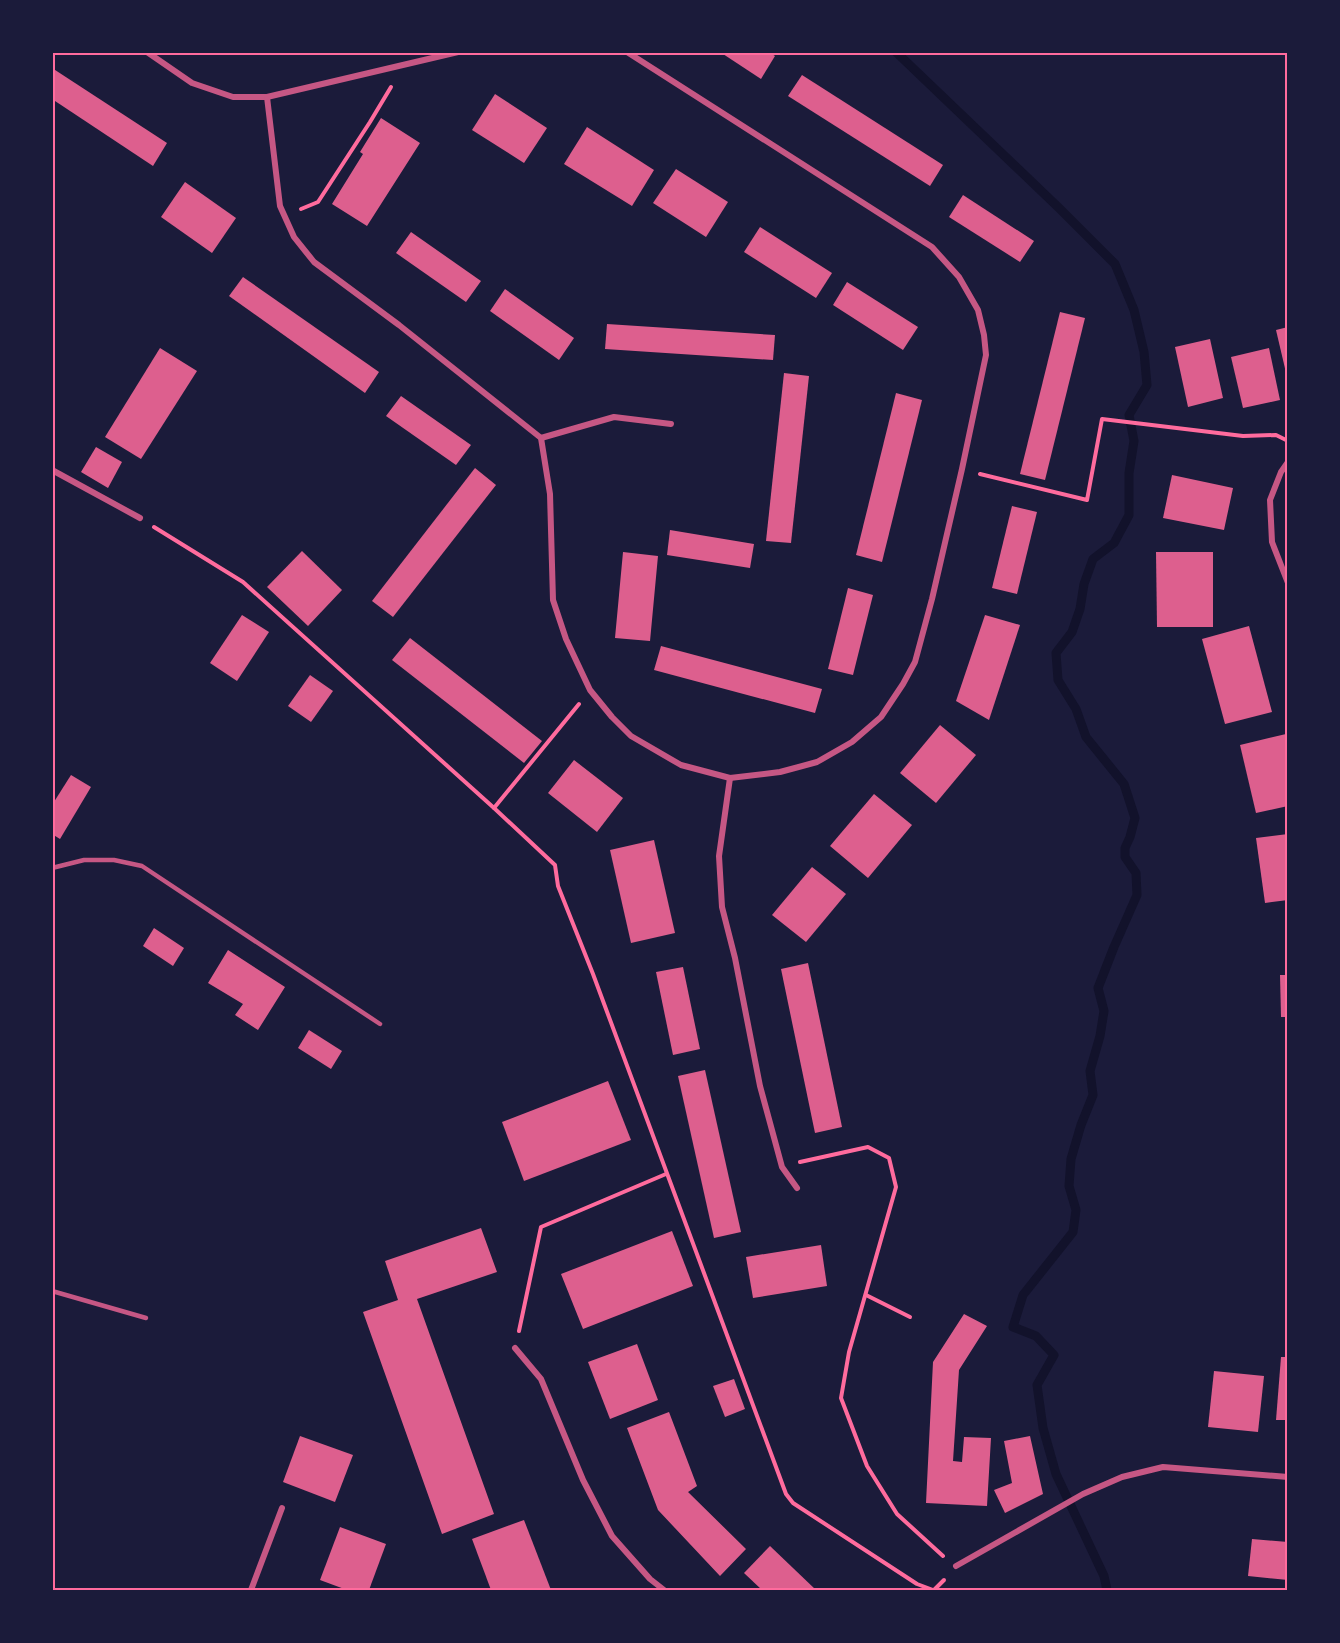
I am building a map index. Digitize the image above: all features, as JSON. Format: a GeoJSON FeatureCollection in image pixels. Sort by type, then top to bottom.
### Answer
{"type":"FeatureCollection","features":[{"type":"Feature","properties":{"kind":"street"},"geometry":{"type":"LineString","coordinates":[[147,52],[192,83],[233,97],[267,97],[458,52]]}},
{"type":"Feature","properties":{"kind":"street"},"geometry":{"type":"LineString","coordinates":[[267,97],[280,206],[294,237],[314,262],[399,325],[541,438],[550,494],[554,600],[566,639],[590,690],[631,736],[681,765],[730,778],[780,772],[817,762],[852,742],[881,717],[915,662],[962,469],[986,355],[984,335],[978,310],[959,277],[932,247],[627,52]]}},
{"type":"Feature","properties":{"kind":"street"},"geometry":{"type":"LineString","coordinates":[[541,438],[614,417],[670,424]]}},
{"type":"Feature","properties":{"kind":"street"},"geometry":{"type":"LineString","coordinates":[[1287,462],[1270,500],[1272,542],[1287,583]]}},
{"type":"Feature","properties":{"kind":"street"},"geometry":{"type":"LineString","coordinates":[[52,470],[140,518]]}},
{"type":"Feature","properties":{"kind":"street"},"geometry":{"type":"LineString","coordinates":[[730,778],[719,856],[722,907],[735,958],[760,1086],[782,1167],[797,1188]]}},
{"type":"Feature","properties":{"kind":"street"},"geometry":{"type":"LineString","coordinates":[[515,1348],[541,1379],[583,1480],[612,1536],[650,1579],[664,1590]]}},
{"type":"Feature","properties":{"kind":"street"},"geometry":{"type":"LineString","coordinates":[[956,1566],[1083,1494],[1122,1477],[1163,1467],[1287,1478]]}},
{"type":"Feature","properties":{"kind":"street"},"geometry":{"type":"LineString","coordinates":[[250,1590],[282,1508]]}},
{"type":"Feature","properties":{"kind":"lane"},"geometry":{"type":"LineString","coordinates":[[52,868],[84,860],[114,860],[142,866],[380,1024]]}},
{"type":"Feature","properties":{"kind":"lane"},"geometry":{"type":"LineString","coordinates":[[52,1291],[146,1318]]}},
{"type":"Feature","properties":{"kind":"path"},"geometry":{"type":"LineString","coordinates":[[284,215],[318,202],[370,122],[402,65]]}},
{"type":"Feature","properties":{"kind":"path"},"geometry":{"type":"LineString","coordinates":[[962,469],[1087,500],[1102,419],[1243,436],[1276,435],[1287,441]]}},
{"type":"Feature","properties":{"kind":"path"},"geometry":{"type":"LineString","coordinates":[[140,518],[243,582],[555,865],[558,886],[593,974],[786,1494],[793,1503],[917,1584],[933,1590]]}},
{"type":"Feature","properties":{"kind":"path"},"geometry":{"type":"LineString","coordinates":[[494,808],[590,690]]}},
{"type":"Feature","properties":{"kind":"path"},"geometry":{"type":"LineString","coordinates":[[782,1167],[868,1147],[889,1158],[896,1187],[849,1352],[841,1398],[867,1467],[897,1514],[956,1566]]}},
{"type":"Feature","properties":{"kind":"path"},"geometry":{"type":"LineString","coordinates":[[515,1348],[541,1227],[666,1174]]}},
{"type":"Feature","properties":{"kind":"path"},"geometry":{"type":"LineString","coordinates":[[866,1295],[910,1317]]}},
{"type":"Feature","properties":{"kind":"building"},"geometry":{"type":"Polygon","coordinates":[[[720,52],[769,52],[775,56],[761,79],[720,52]]]}},
{"type":"Feature","properties":{"kind":"building"},"geometry":{"type":"Polygon","coordinates":[[[52,68],[167,143],[153,166],[52,99],[52,68]]]}},
{"type":"Feature","properties":{"kind":"building"},"geometry":{"type":"Polygon","coordinates":[[[802,75],[943,165],[930,186],[788,96],[802,75]]]}},
{"type":"Feature","properties":{"kind":"building"},"geometry":{"type":"Polygon","coordinates":[[[495,94],[547,128],[524,163],[472,130],[495,94]]]}},
{"type":"Feature","properties":{"kind":"building"},"geometry":{"type":"Polygon","coordinates":[[[381,118],[420,143],[367,226],[332,204],[363,154],[360,152],[381,118]]]}},
{"type":"Feature","properties":{"kind":"building"},"geometry":{"type":"Polygon","coordinates":[[[587,127],[654,170],[632,206],[564,164],[587,127]]]}},
{"type":"Feature","properties":{"kind":"building"},"geometry":{"type":"Polygon","coordinates":[[[676,169],[728,202],[706,237],[653,203],[676,169]]]}},
{"type":"Feature","properties":{"kind":"building"},"geometry":{"type":"Polygon","coordinates":[[[185,182],[236,218],[212,253],[161,217],[185,182]]]}},
{"type":"Feature","properties":{"kind":"building"},"geometry":{"type":"Polygon","coordinates":[[[963,195],[1034,241],[1020,262],[949,217],[963,195]]]}},
{"type":"Feature","properties":{"kind":"building"},"geometry":{"type":"Polygon","coordinates":[[[760,227],[832,273],[816,298],[744,252],[760,227]]]}},
{"type":"Feature","properties":{"kind":"building"},"geometry":{"type":"Polygon","coordinates":[[[411,232],[481,281],[466,302],[396,253],[411,232]]]}},
{"type":"Feature","properties":{"kind":"building"},"geometry":{"type":"Polygon","coordinates":[[[243,277],[379,372],[365,393],[229,296],[243,277]]]}},
{"type":"Feature","properties":{"kind":"building"},"geometry":{"type":"Polygon","coordinates":[[[847,282],[918,327],[903,350],[833,305],[847,282]]]}},
{"type":"Feature","properties":{"kind":"building"},"geometry":{"type":"Polygon","coordinates":[[[505,289],[574,338],[559,360],[490,311],[505,289]]]}},
{"type":"Feature","properties":{"kind":"building"},"geometry":{"type":"Polygon","coordinates":[[[1060,312],[1085,318],[1045,480],[1020,474],[1060,312]]]}},
{"type":"Feature","properties":{"kind":"building"},"geometry":{"type":"Polygon","coordinates":[[[607,324],[775,335],[773,360],[605,349],[607,324]]]}},
{"type":"Feature","properties":{"kind":"building"},"geometry":{"type":"Polygon","coordinates":[[[1288,327],[1288,377],[1287,377],[1276,330],[1288,327]]]}},
{"type":"Feature","properties":{"kind":"building"},"geometry":{"type":"Polygon","coordinates":[[[1210,339],[1223,398],[1188,407],[1175,347],[1210,339]]]}},
{"type":"Feature","properties":{"kind":"building"},"geometry":{"type":"Polygon","coordinates":[[[160,348],[197,371],[141,459],[105,437],[160,348]]]}},
{"type":"Feature","properties":{"kind":"building"},"geometry":{"type":"Polygon","coordinates":[[[1269,348],[1280,400],[1243,408],[1231,357],[1269,348]]]}},
{"type":"Feature","properties":{"kind":"building"},"geometry":{"type":"Polygon","coordinates":[[[784,373],[809,376],[791,543],[766,541],[784,373]]]}},
{"type":"Feature","properties":{"kind":"building"},"geometry":{"type":"Polygon","coordinates":[[[896,393],[922,400],[882,562],[856,555],[896,393]]]}},
{"type":"Feature","properties":{"kind":"building"},"geometry":{"type":"Polygon","coordinates":[[[401,396],[471,445],[456,465],[386,416],[401,396]]]}},
{"type":"Feature","properties":{"kind":"building"},"geometry":{"type":"Polygon","coordinates":[[[96,447],[122,462],[108,488],[81,472],[96,447]]]}},
{"type":"Feature","properties":{"kind":"building"},"geometry":{"type":"Polygon","coordinates":[[[475,468],[496,485],[393,617],[372,601],[475,468]]]}},
{"type":"Feature","properties":{"kind":"building"},"geometry":{"type":"Polygon","coordinates":[[[1172,475],[1233,488],[1224,530],[1163,518],[1172,475]]]}},
{"type":"Feature","properties":{"kind":"building"},"geometry":{"type":"Polygon","coordinates":[[[1012,506],[1037,512],[1017,594],[992,588],[1012,506]]]}},
{"type":"Feature","properties":{"kind":"building"},"geometry":{"type":"Polygon","coordinates":[[[670,530],[754,544],[750,568],[667,555],[670,530]]]}},
{"type":"Feature","properties":{"kind":"building"},"geometry":{"type":"Polygon","coordinates":[[[302,551],[342,590],[308,626],[267,587],[302,551]]]}},
{"type":"Feature","properties":{"kind":"building"},"geometry":{"type":"Polygon","coordinates":[[[623,552],[658,556],[650,641],[615,638],[623,552]]]}},
{"type":"Feature","properties":{"kind":"building"},"geometry":{"type":"Polygon","coordinates":[[[1156,552],[1213,552],[1213,627],[1157,627],[1156,552]]]}},
{"type":"Feature","properties":{"kind":"building"},"geometry":{"type":"Polygon","coordinates":[[[848,588],[873,595],[853,675],[828,669],[848,588]]]}},
{"type":"Feature","properties":{"kind":"building"},"geometry":{"type":"Polygon","coordinates":[[[242,615],[269,632],[237,681],[210,663],[242,615]]]}},
{"type":"Feature","properties":{"kind":"building"},"geometry":{"type":"Polygon","coordinates":[[[985,615],[1020,625],[989,720],[956,701],[985,615]]]}},
{"type":"Feature","properties":{"kind":"building"},"geometry":{"type":"Polygon","coordinates":[[[1249,626],[1272,712],[1225,724],[1202,639],[1249,626]]]}},
{"type":"Feature","properties":{"kind":"building"},"geometry":{"type":"Polygon","coordinates":[[[410,638],[542,741],[524,763],[392,660],[410,638]]]}},
{"type":"Feature","properties":{"kind":"building"},"geometry":{"type":"Polygon","coordinates":[[[661,646],[822,689],[815,713],[654,670],[661,646]]]}},
{"type":"Feature","properties":{"kind":"building"},"geometry":{"type":"Polygon","coordinates":[[[310,675],[333,691],[311,722],[288,706],[310,675]]]}},
{"type":"Feature","properties":{"kind":"building"},"geometry":{"type":"Polygon","coordinates":[[[940,725],[976,755],[936,803],[900,773],[940,725]]]}},
{"type":"Feature","properties":{"kind":"building"},"geometry":{"type":"Polygon","coordinates":[[[1286,734],[1288,806],[1256,813],[1240,745],[1286,734]]]}},
{"type":"Feature","properties":{"kind":"building"},"geometry":{"type":"Polygon","coordinates":[[[574,760],[623,798],[597,832],[548,793],[574,760]]]}},
{"type":"Feature","properties":{"kind":"building"},"geometry":{"type":"Polygon","coordinates":[[[71,775],[91,787],[60,839],[52,834],[52,805],[71,775]]]}},
{"type":"Feature","properties":{"kind":"building"},"geometry":{"type":"Polygon","coordinates":[[[874,794],[912,825],[868,878],[830,846],[874,794]]]}},
{"type":"Feature","properties":{"kind":"building"},"geometry":{"type":"Polygon","coordinates":[[[1288,834],[1288,900],[1265,903],[1256,838],[1288,834]]]}},
{"type":"Feature","properties":{"kind":"building"},"geometry":{"type":"Polygon","coordinates":[[[654,840],[675,933],[631,943],[610,850],[654,840]]]}},
{"type":"Feature","properties":{"kind":"building"},"geometry":{"type":"Polygon","coordinates":[[[812,867],[846,894],[806,942],[772,915],[812,867]]]}},
{"type":"Feature","properties":{"kind":"building"},"geometry":{"type":"Polygon","coordinates":[[[154,928],[184,948],[173,966],[143,946],[154,928]]]}},
{"type":"Feature","properties":{"kind":"building"},"geometry":{"type":"Polygon","coordinates":[[[228,950],[285,987],[258,1030],[235,1015],[243,1004],[208,983],[228,950]]]}},
{"type":"Feature","properties":{"kind":"building"},"geometry":{"type":"Polygon","coordinates":[[[808,963],[842,1127],[815,1133],[781,969],[808,963]]]}},
{"type":"Feature","properties":{"kind":"building"},"geometry":{"type":"Polygon","coordinates":[[[683,967],[700,1049],[673,1055],[656,972],[683,967]]]}},
{"type":"Feature","properties":{"kind":"building"},"geometry":{"type":"Polygon","coordinates":[[[1280,975],[1288,975],[1288,1017],[1281,1017],[1280,975]]]}},
{"type":"Feature","properties":{"kind":"building"},"geometry":{"type":"Polygon","coordinates":[[[309,1030],[342,1051],[331,1069],[298,1048],[309,1030]]]}},
{"type":"Feature","properties":{"kind":"building"},"geometry":{"type":"Polygon","coordinates":[[[705,1070],[741,1232],[714,1238],[678,1076],[705,1070]]]}},
{"type":"Feature","properties":{"kind":"building"},"geometry":{"type":"Polygon","coordinates":[[[608,1081],[631,1140],[524,1181],[502,1122],[608,1081]]]}},
{"type":"Feature","properties":{"kind":"building"},"geometry":{"type":"Polygon","coordinates":[[[481,1228],[497,1272],[417,1299],[494,1514],[442,1534],[363,1312],[398,1300],[385,1261],[481,1228]]]}},
{"type":"Feature","properties":{"kind":"building"},"geometry":{"type":"Polygon","coordinates":[[[672,1231],[693,1286],[583,1329],[561,1274],[672,1231]]]}},
{"type":"Feature","properties":{"kind":"building"},"geometry":{"type":"Polygon","coordinates":[[[821,1245],[827,1286],[753,1298],[746,1257],[821,1245]]]}},
{"type":"Feature","properties":{"kind":"building"},"geometry":{"type":"Polygon","coordinates":[[[964,1314],[987,1326],[959,1370],[953,1461],[962,1462],[964,1437],[991,1438],[987,1506],[926,1503],[933,1362],[964,1314]]]}},
{"type":"Feature","properties":{"kind":"building"},"geometry":{"type":"Polygon","coordinates":[[[637,1344],[658,1400],[610,1419],[588,1362],[637,1344]]]}},
{"type":"Feature","properties":{"kind":"building"},"geometry":{"type":"Polygon","coordinates":[[[1281,1357],[1288,1357],[1288,1420],[1276,1420],[1281,1357]]]}},
{"type":"Feature","properties":{"kind":"building"},"geometry":{"type":"Polygon","coordinates":[[[1214,1371],[1264,1376],[1258,1432],[1208,1427],[1214,1371]]]}},
{"type":"Feature","properties":{"kind":"building"},"geometry":{"type":"Polygon","coordinates":[[[734,1379],[745,1409],[725,1417],[713,1386],[734,1379]]]}},
{"type":"Feature","properties":{"kind":"building"},"geometry":{"type":"Polygon","coordinates":[[[669,1412],[697,1486],[688,1492],[746,1549],[720,1576],[658,1510],[627,1428],[669,1412]]]}},
{"type":"Feature","properties":{"kind":"building"},"geometry":{"type":"Polygon","coordinates":[[[300,1436],[353,1455],[335,1502],[283,1482],[300,1436]]]}},
{"type":"Feature","properties":{"kind":"building"},"geometry":{"type":"Polygon","coordinates":[[[1030,1436],[1043,1494],[1005,1513],[994,1490],[1012,1483],[1004,1441],[1030,1436]]]}},
{"type":"Feature","properties":{"kind":"building"},"geometry":{"type":"Polygon","coordinates":[[[524,1520],[551,1590],[491,1590],[472,1539],[524,1520]]]}},
{"type":"Feature","properties":{"kind":"building"},"geometry":{"type":"Polygon","coordinates":[[[340,1527],[386,1544],[369,1590],[347,1590],[320,1580],[340,1527]]]}},
{"type":"Feature","properties":{"kind":"building"},"geometry":{"type":"Polygon","coordinates":[[[1252,1539],[1288,1542],[1288,1580],[1248,1576],[1252,1539]]]}},
{"type":"Feature","properties":{"kind":"building"},"geometry":{"type":"Polygon","coordinates":[[[770,1546],[816,1590],[762,1590],[744,1573],[770,1546]]]}},
{"type":"Feature","properties":{"kind":"waterway"},"geometry":{"type":"LineString","coordinates":[[896,52],[1115,264],[1134,310],[1144,352],[1147,385],[1129,415],[1134,441],[1129,473],[1129,515],[1114,543],[1093,559],[1072,632],[1056,653],[1058,680],[1076,709],[1086,737],[1124,784],[1135,818],[1125,848],[1125,857],[1136,873],[1137,895],[1098,988],[1104,1011],[1090,1071],[1093,1095],[1071,1159],[1069,1186],[1076,1210],[1073,1232],[1023,1295],[1013,1327],[1036,1336],[1054,1355],[1037,1385],[1043,1428],[1056,1474],[1104,1576],[1107,1590]]}}]}
